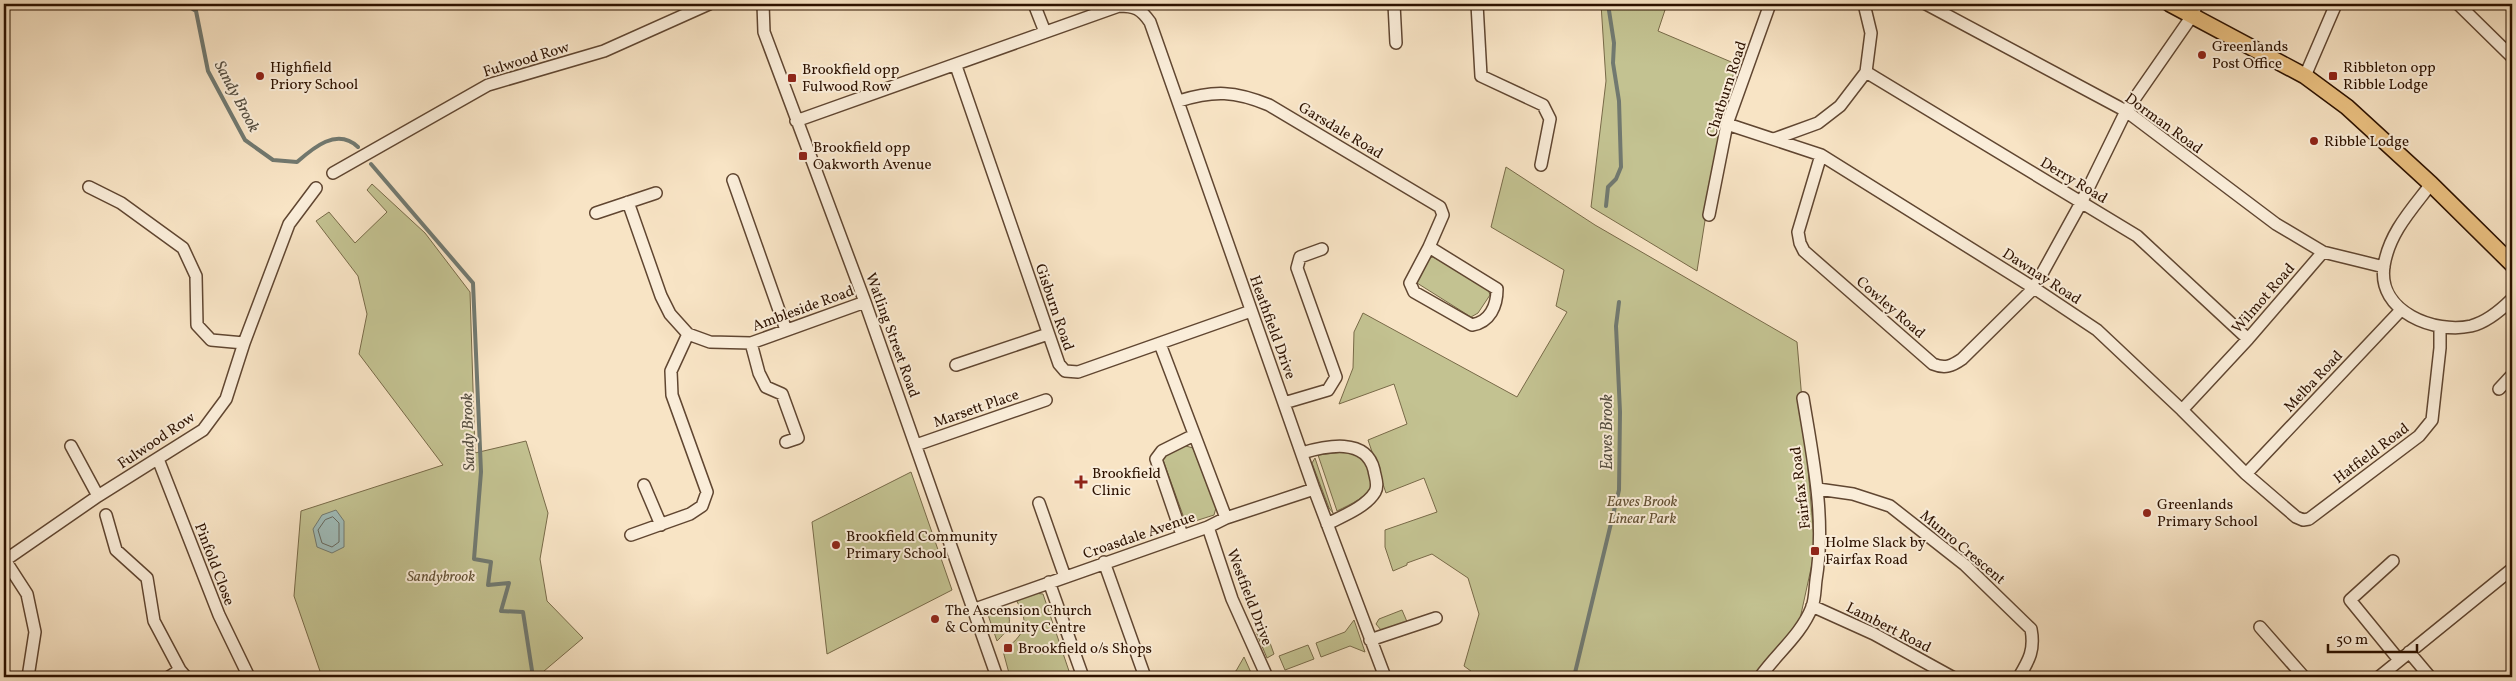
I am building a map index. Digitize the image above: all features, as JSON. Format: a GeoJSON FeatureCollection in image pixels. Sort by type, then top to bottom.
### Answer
{"type":"FeatureCollection","features":[{"type":"Feature","properties":{"kind":"main road"},"geometry":{"type":"LineString","coordinates":[[2170,4],[2194,10],[2305,76],[2347,107],[2511,261]]}},
{"type":"Feature","properties":{"kind":"street","name":"Fulwood Row"},"geometry":{"type":"LineString","coordinates":[[333,173],[488,85],[604,51],[709,4]]}},
{"type":"Feature","properties":{"kind":"street","name":"Watling Street Road"},"geometry":{"type":"LineString","coordinates":[[763,4],[764,32],[865,302],[997,677]]}},
{"type":"Feature","properties":{"kind":"street"},"geometry":{"type":"LineString","coordinates":[[796,121],[956,66],[1045,32],[1034,4]]}},
{"type":"Feature","properties":{"kind":"street"},"geometry":{"type":"LineString","coordinates":[[1394,4],[1396,42]]}},
{"type":"Feature","properties":{"kind":"street"},"geometry":{"type":"LineString","coordinates":[[1477,4],[1482,76],[1543,105],[1550,119],[1541,165]]}},
{"type":"Feature","properties":{"kind":"street","name":"Chatburn Road"},"geometry":{"type":"LineString","coordinates":[[1709,215],[1727,124],[1770,4]]}},
{"type":"Feature","properties":{"kind":"street"},"geometry":{"type":"LineString","coordinates":[[1774,139],[1818,123],[1840,106],[1866,72],[1872,33],[1864,4]]}},
{"type":"Feature","properties":{"kind":"street","name":"Dorman Road"},"geometry":{"type":"LineString","coordinates":[[1926,4],[2126,111],[2276,224],[2323,252]]}},
{"type":"Feature","properties":{"kind":"street"},"geometry":{"type":"LineString","coordinates":[[2305,76],[2336,4]]}},
{"type":"Feature","properties":{"kind":"street"},"geometry":{"type":"LineString","coordinates":[[2458,4],[2512,57]]}},
{"type":"Feature","properties":{"kind":"street","name":"Heathfield Drive"},"geometry":{"type":"LineString","coordinates":[[1045,32],[1119,6],[1131,6],[1141,10],[1150,22],[1179,101],[1250,311],[1384,677]]}},
{"type":"Feature","properties":{"kind":"street","name":"Cowley Road"},"geometry":{"type":"LineString","coordinates":[[1820,155],[1798,232],[1804,251],[1933,364],[1940,367],[1951,367],[1962,359],[2034,288],[2082,201],[2126,111],[2194,10]]}},
{"type":"Feature","properties":{"kind":"street","name":"Gisburn Road"},"geometry":{"type":"LineString","coordinates":[[956,66],[1048,334],[1059,364],[1065,371],[1074,372],[1160,344],[1250,311]]}},
{"type":"Feature","properties":{"kind":"street","name":"Derry Road"},"geometry":{"type":"LineString","coordinates":[[1866,72],[2137,236],[2248,339]]}},
{"type":"Feature","properties":{"kind":"street","name":"Garsdale Road"},"geometry":{"type":"LineString","coordinates":[[1179,101],[1205,93],[1223,92],[1241,95],[1269,105],[1440,207],[1443,215],[1429,247],[1410,282],[1414,292],[1472,326],[1486,320],[1497,301],[1497,289],[1429,247]]}},
{"type":"Feature","properties":{"kind":"street","name":"Dawnay Road"},"geometry":{"type":"LineString","coordinates":[[1727,124],[1820,155],[2034,288],[2097,330],[2182,410],[2246,474],[2296,517]]}},
{"type":"Feature","properties":{"kind":"street"},"geometry":{"type":"LineString","coordinates":[[732,180],[744,195],[786,330]]}},
{"type":"Feature","properties":{"kind":"street"},"geometry":{"type":"LineString","coordinates":[[2431,184],[2394,233],[2384,267],[2390,296],[2401,310],[2416,319],[2440,328],[2472,326],[2485,321],[2512,299]]}},
{"type":"Feature","properties":{"kind":"street"},"geometry":{"type":"LineString","coordinates":[[90,187],[121,204],[183,248],[196,276],[197,325],[211,340],[244,343]]}},
{"type":"Feature","properties":{"kind":"street","name":"Fulwood Row"},"geometry":{"type":"LineString","coordinates":[[4,561],[98,496],[203,430],[226,399],[244,343],[289,224],[316,188]]}},
{"type":"Feature","properties":{"kind":"street"},"geometry":{"type":"LineString","coordinates":[[596,213],[656,193]]}},
{"type":"Feature","properties":{"kind":"street"},"geometry":{"type":"LineString","coordinates":[[628,202],[667,308],[688,334],[671,371],[672,395],[707,492],[702,506],[690,514],[631,535]]}},
{"type":"Feature","properties":{"kind":"street"},"geometry":{"type":"LineString","coordinates":[[1284,403],[1328,390],[1336,377],[1297,268],[1300,257],[1322,249]]}},
{"type":"Feature","properties":{"kind":"street"},"geometry":{"type":"LineString","coordinates":[[2323,252],[2384,267]]}},
{"type":"Feature","properties":{"kind":"street","name":"Wilmot Road"},"geometry":{"type":"LineString","coordinates":[[2182,410],[2248,339],[2323,252]]}},
{"type":"Feature","properties":{"kind":"street","name":"Ambleside Road"},"geometry":{"type":"LineString","coordinates":[[688,334],[710,342],[751,343],[865,302]]}},
{"type":"Feature","properties":{"kind":"street","name":"Melba Road"},"geometry":{"type":"LineString","coordinates":[[2246,474],[2401,310]]}},
{"type":"Feature","properties":{"kind":"street","name":"Hatfield Road"},"geometry":{"type":"LineString","coordinates":[[2296,517],[2303,520],[2309,519],[2420,436],[2432,420],[2440,348],[2440,328]]}},
{"type":"Feature","properties":{"kind":"street"},"geometry":{"type":"LineString","coordinates":[[956,365],[1048,334]]}},
{"type":"Feature","properties":{"kind":"street"},"geometry":{"type":"LineString","coordinates":[[751,343],[759,373],[766,387],[782,394],[798,438],[786,442]]}},
{"type":"Feature","properties":{"kind":"street"},"geometry":{"type":"LineString","coordinates":[[1160,344],[1226,518]]}},
{"type":"Feature","properties":{"kind":"street"},"geometry":{"type":"LineString","coordinates":[[2499,389],[2512,375]]}},
{"type":"Feature","properties":{"kind":"street","name":"Fairfax Road"},"geometry":{"type":"LineString","coordinates":[[1761,677],[1791,642],[1812,606],[1820,556],[1818,489],[1803,398]]}},
{"type":"Feature","properties":{"kind":"street","name":"Marsett Place"},"geometry":{"type":"LineString","coordinates":[[916,445],[1046,400]]}},
{"type":"Feature","properties":{"kind":"street"},"geometry":{"type":"LineString","coordinates":[[1182,535],[1156,459],[1162,451],[1194,435]]}},
{"type":"Feature","properties":{"kind":"street"},"geometry":{"type":"LineString","coordinates":[[71,446],[98,496]]}},
{"type":"Feature","properties":{"kind":"street"},"geometry":{"type":"LineString","coordinates":[[1302,453],[1323,447],[1358,448],[1367,454],[1373,465],[1377,486],[1374,493],[1356,509],[1327,524]]}},
{"type":"Feature","properties":{"kind":"street","name":"Pinfold Close"},"geometry":{"type":"LineString","coordinates":[[158,459],[219,615],[249,677]]}},
{"type":"Feature","properties":{"kind":"street"},"geometry":{"type":"LineString","coordinates":[[644,485],[661,525]]}},
{"type":"Feature","properties":{"kind":"street","name":"Croasdale Avenue"},"geometry":{"type":"LineString","coordinates":[[974,609],[1208,527],[1226,518],[1314,489]]}},
{"type":"Feature","properties":{"kind":"street","name":"Munro Crescent"},"geometry":{"type":"LineString","coordinates":[[1818,489],[1853,494],[1890,506],[1965,565],[2031,629],[2034,643],[2031,657],[2019,677]]}},
{"type":"Feature","properties":{"kind":"street"},"geometry":{"type":"LineString","coordinates":[[1039,503],[1065,577]]}},
{"type":"Feature","properties":{"kind":"street"},"geometry":{"type":"LineString","coordinates":[[106,515],[116,550],[147,578],[154,621],[183,674],[169,677]]}},
{"type":"Feature","properties":{"kind":"street","name":"Westfield Drive"},"geometry":{"type":"LineString","coordinates":[[1208,527],[1232,599],[1267,677]]}},
{"type":"Feature","properties":{"kind":"street"},"geometry":{"type":"LineString","coordinates":[[4,561],[27,594],[35,632],[28,677]]}},
{"type":"Feature","properties":{"kind":"street"},"geometry":{"type":"LineString","coordinates":[[2393,561],[2350,600],[2399,660]]}},
{"type":"Feature","properties":{"kind":"street"},"geometry":{"type":"LineString","coordinates":[[1104,562],[1145,677]]}},
{"type":"Feature","properties":{"kind":"street"},"geometry":{"type":"LineString","coordinates":[[2379,677],[2512,569]]}},
{"type":"Feature","properties":{"kind":"street"},"geometry":{"type":"LineString","coordinates":[[1049,582],[1083,677]]}},
{"type":"Feature","properties":{"kind":"street","name":"Lambert Road"},"geometry":{"type":"LineString","coordinates":[[1812,606],[1874,634],[1952,677]]}},
{"type":"Feature","properties":{"kind":"street"},"geometry":{"type":"LineString","coordinates":[[1370,640],[1436,618]]}},
{"type":"Feature","properties":{"kind":"street"},"geometry":{"type":"LineString","coordinates":[[2260,627],[2304,677]]}},
{"type":"Feature","properties":{"kind":"street"},"geometry":{"type":"LineString","coordinates":[[2409,652],[2430,677]]}},
{"type":"Feature","properties":{"kind":"green space"},"geometry":{"type":"Polygon","coordinates":[[[1601,4],[1667,4],[1658,31],[1736,64],[1720,126],[1697,271],[1591,207],[1606,81],[1601,4]]]}},
{"type":"Feature","properties":{"kind":"green space","name":"Eaves Brook Linear Park"},"geometry":{"type":"Polygon","coordinates":[[[1506,167],[1595,225],[1797,342],[1815,550],[1798,628],[1752,677],[1479,677],[1464,666],[1479,614],[1468,578],[1432,554],[1407,563],[1407,565],[1393,571],[1385,547],[1385,530],[1437,512],[1424,478],[1386,493],[1368,440],[1407,424],[1394,384],[1339,404],[1353,368],[1354,332],[1363,313],[1517,397],[1567,312],[1556,306],[1564,270],[1491,227],[1506,167]]]}},
{"type":"Feature","properties":{"kind":"green space","name":"Sandybrook"},"geometry":{"type":"Polygon","coordinates":[[[372,184],[425,233],[470,292],[475,453],[526,441],[548,513],[540,559],[547,601],[583,638],[537,677],[322,677],[294,596],[301,511],[443,465],[359,354],[367,314],[358,276],[316,221],[329,212],[355,243],[387,212],[367,190],[372,184]]]}},
{"type":"Feature","properties":{"kind":"green space"},"geometry":{"type":"Polygon","coordinates":[[[1433,257],[1487,286],[1490,295],[1478,313],[1471,317],[1417,283],[1417,276],[1426,259],[1433,257]]]}},
{"type":"Feature","properties":{"kind":"green space"},"geometry":{"type":"Polygon","coordinates":[[[1186,446],[1193,448],[1216,508],[1214,515],[1189,523],[1184,518],[1163,460],[1169,452],[1186,446]]]}},
{"type":"Feature","properties":{"kind":"green space"},"geometry":{"type":"Polygon","coordinates":[[[1352,451],[1361,453],[1374,482],[1363,496],[1337,511],[1318,455],[1352,451]]]}},
{"type":"Feature","properties":{"kind":"green space"},"geometry":{"type":"Polygon","coordinates":[[[1315,458],[1333,513],[1329,508],[1312,463],[1315,458]]]}},
{"type":"Feature","properties":{"kind":"green space"},"geometry":{"type":"Polygon","coordinates":[[[911,472],[952,590],[827,654],[812,522],[911,472]]]}},
{"type":"Feature","properties":{"kind":"green space"},"geometry":{"type":"Polygon","coordinates":[[[1034,593],[1043,594],[1071,677],[1010,677],[1003,651],[1016,640],[1023,628],[1024,622],[1021,608],[1016,600],[1034,593]]]}},
{"type":"Feature","properties":{"kind":"green space"},"geometry":{"type":"Polygon","coordinates":[[[996,606],[1007,610],[1009,615],[1008,627],[997,641],[986,609],[996,606]]]}},
{"type":"Feature","properties":{"kind":"green space"},"geometry":{"type":"Polygon","coordinates":[[[1402,610],[1408,624],[1381,630],[1376,624],[1379,619],[1402,610]]]}},
{"type":"Feature","properties":{"kind":"green space"},"geometry":{"type":"Polygon","coordinates":[[[1354,620],[1365,652],[1350,646],[1321,657],[1316,643],[1345,632],[1354,620]]]}},
{"type":"Feature","properties":{"kind":"green space"},"geometry":{"type":"Polygon","coordinates":[[[1265,629],[1274,654],[1267,658],[1256,632],[1265,629]]]}},
{"type":"Feature","properties":{"kind":"green space"},"geometry":{"type":"Polygon","coordinates":[[[1308,645],[1314,659],[1285,670],[1279,656],[1308,645]]]}},
{"type":"Feature","properties":{"kind":"green space"},"geometry":{"type":"Polygon","coordinates":[[[1244,657],[1253,677],[1222,677],[1236,671],[1244,657]]]}},
{"type":"Feature","properties":{"kind":"water"},"geometry":{"type":"Polygon","coordinates":[[[336,510],[344,521],[344,547],[332,553],[317,547],[313,529],[322,515],[336,510]]]}},
{"type":"Feature","properties":{"kind":"waterway","name":"Sandy Brook"},"geometry":{"type":"LineString","coordinates":[[185,4],[196,11],[208,71],[245,140],[273,160],[297,162],[318,146],[334,139],[350,141],[358,147]]}},
{"type":"Feature","properties":{"kind":"waterway"},"geometry":{"type":"LineString","coordinates":[[1606,206],[1608,187],[1616,179],[1621,167],[1619,101],[1613,63],[1614,43],[1608,4]]}},
{"type":"Feature","properties":{"kind":"waterway","name":"Sandy Brook"},"geometry":{"type":"LineString","coordinates":[[371,164],[473,283],[481,472],[474,559],[491,562],[488,585],[509,583],[501,611],[523,612],[533,677]]}},
{"type":"Feature","properties":{"kind":"waterway","name":"Eaves Brook"},"geometry":{"type":"LineString","coordinates":[[1574,677],[1619,490],[1620,412],[1616,326],[1619,302]]}},
{"type":"Feature","properties":{"kind":"place","name":"Greenlands Post Office"},"geometry":{"type":"Point","coordinates":[2202,55]}},
{"type":"Feature","properties":{"kind":"place","name":"Highfield Priory School"},"geometry":{"type":"Point","coordinates":[260,76]}},
{"type":"Feature","properties":{"kind":"place","name":"Ribbleton opp Ribble Lodge"},"geometry":{"type":"Point","coordinates":[2333,76]}},
{"type":"Feature","properties":{"kind":"place","name":"Brookfield opp Fulwood Row"},"geometry":{"type":"Point","coordinates":[792,78]}},
{"type":"Feature","properties":{"kind":"place","name":"Ribble Lodge"},"geometry":{"type":"Point","coordinates":[2314,141]}},
{"type":"Feature","properties":{"kind":"place","name":"Brookfield opp Oakworth Avenue"},"geometry":{"type":"Point","coordinates":[803,156]}},
{"type":"Feature","properties":{"kind":"place","name":"Brookfield Clinic"},"geometry":{"type":"Point","coordinates":[1081,482]}},
{"type":"Feature","properties":{"kind":"place","name":"Greenlands Primary School"},"geometry":{"type":"Point","coordinates":[2147,513]}},
{"type":"Feature","properties":{"kind":"place","name":"Brookfield Community Primary School"},"geometry":{"type":"Point","coordinates":[836,545]}},
{"type":"Feature","properties":{"kind":"place","name":"Holme Slack by Fairfax Road"},"geometry":{"type":"Point","coordinates":[1815,551]}},
{"type":"Feature","properties":{"kind":"place","name":"The Ascension Church & Community Centre"},"geometry":{"type":"Point","coordinates":[935,619]}},
{"type":"Feature","properties":{"kind":"place","name":"Brookfield o/s Shops"},"geometry":{"type":"Point","coordinates":[1008,648]}}]}
